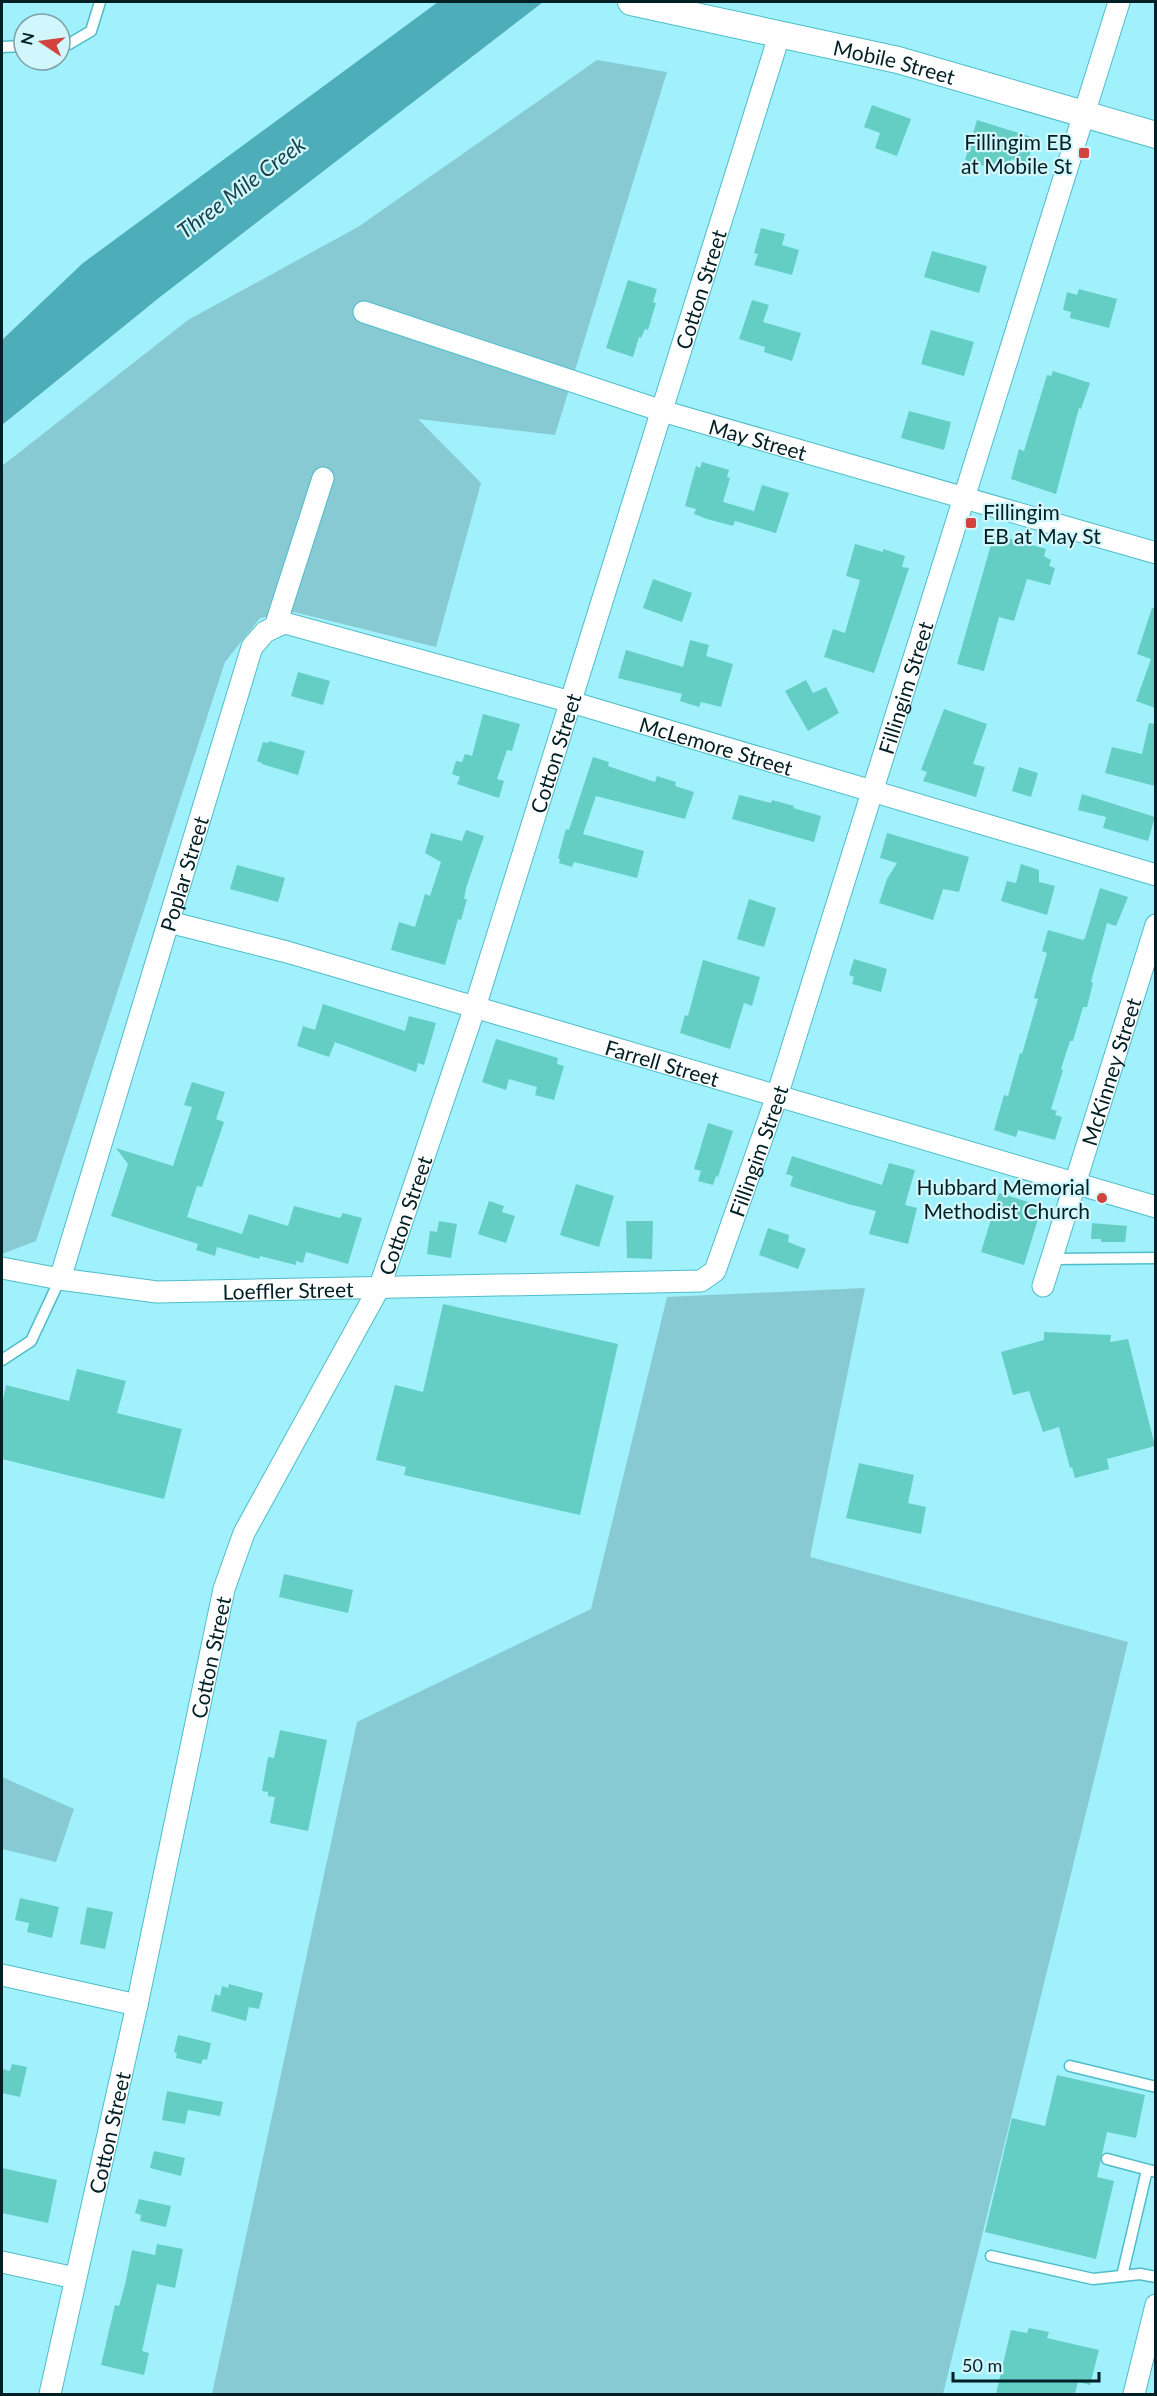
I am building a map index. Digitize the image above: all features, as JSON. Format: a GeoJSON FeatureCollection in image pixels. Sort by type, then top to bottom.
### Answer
{"type":"FeatureCollection","features":[{"type":"Feature","properties":{"kind":"street","name":"Mobile Street"},"geometry":{"type":"LineString","coordinates":[[630,2],[898,60],[1083,112],[1155,135]]}},
{"type":"Feature","properties":{"kind":"street","name":"Fillingim Street"},"geometry":{"type":"LineString","coordinates":[[612,1283],[701,1281],[715,1271],[777,1096],[1119,2]]}},
{"type":"Feature","properties":{"kind":"street","name":"Cotton Street"},"geometry":{"type":"LineString","coordinates":[[50,2394],[137,2005],[224,1589],[244,1533],[380,1286],[475,1007],[780,33]]}},
{"type":"Feature","properties":{"kind":"street"},"geometry":{"type":"LineString","coordinates":[[1129,127],[1155,123]]}},
{"type":"Feature","properties":{"kind":"street","name":"May Street"},"geometry":{"type":"LineString","coordinates":[[364,312],[662,411],[1155,553]]}},
{"type":"Feature","properties":{"kind":"street"},"geometry":{"type":"LineString","coordinates":[[275,627],[323,478]]}},
{"type":"Feature","properties":{"kind":"street","name":"McLemore Street"},"geometry":{"type":"LineString","coordinates":[[275,627],[285,623],[571,702],[1155,875]]}},
{"type":"Feature","properties":{"kind":"street","name":"Poplar Street"},"geometry":{"type":"LineString","coordinates":[[60,1279],[252,647],[264,632],[275,627]]}},
{"type":"Feature","properties":{"kind":"street","name":"Farrell Street"},"geometry":{"type":"LineString","coordinates":[[169,922],[287,952],[1155,1207]]}},
{"type":"Feature","properties":{"kind":"street","name":"McKinney Street"},"geometry":{"type":"LineString","coordinates":[[1043,1286],[1155,925]]}},
{"type":"Feature","properties":{"kind":"street","name":"Loeffler Street"},"geometry":{"type":"LineString","coordinates":[[2,1268],[60,1279],[157,1292],[612,1283]]}},
{"type":"Feature","properties":{"kind":"street"},"geometry":{"type":"LineString","coordinates":[[2,1975],[137,2005]]}},
{"type":"Feature","properties":{"kind":"street"},"geometry":{"type":"LineString","coordinates":[[2,2262],[75,2278]]}},
{"type":"Feature","properties":{"kind":"street"},"geometry":{"type":"LineString","coordinates":[[1134,2394],[1144,2372],[1155,2305]]}},
{"type":"Feature","properties":{"kind":"lane"},"geometry":{"type":"LineString","coordinates":[[72,42],[90,31],[100,2]]}},
{"type":"Feature","properties":{"kind":"lane"},"geometry":{"type":"LineString","coordinates":[[1051,1259],[1155,1258]]}},
{"type":"Feature","properties":{"kind":"lane"},"geometry":{"type":"LineString","coordinates":[[2,1360],[31,1341],[60,1279]]}},
{"type":"Feature","properties":{"kind":"lane"},"geometry":{"type":"LineString","coordinates":[[1070,2066],[1155,2087]]}},
{"type":"Feature","properties":{"kind":"lane"},"geometry":{"type":"LineString","coordinates":[[1107,2159],[1151,2171],[1122,2276]]}},
{"type":"Feature","properties":{"kind":"lane"},"geometry":{"type":"LineString","coordinates":[[991,2256],[1093,2279],[1140,2274],[1155,2277]]}},
{"type":"Feature","properties":{"kind":"shaded area"},"geometry":{"type":"Polygon","coordinates":[[[597,60],[667,72],[555,435],[418,419],[481,483],[436,647],[294,612],[260,618],[225,662],[36,1241],[2,1254],[2,466],[188,320],[358,227],[597,60]]]}},
{"type":"Feature","properties":{"kind":"shaded area"},"geometry":{"type":"Polygon","coordinates":[[[865,1288],[810,1557],[1128,1642],[943,2394],[212,2394],[357,1722],[591,1609],[667,1297],[865,1288]]]}},
{"type":"Feature","properties":{"kind":"shaded area"},"geometry":{"type":"Polygon","coordinates":[[[2,1777],[74,1809],[56,1862],[2,1849],[2,1777]]]}},
{"type":"Feature","properties":{"kind":"water","name":"Three Mile Creek"},"geometry":{"type":"Polygon","coordinates":[[[438,2],[543,2],[160,297],[2,425],[2,340],[83,263],[438,2]]]}},
{"type":"Feature","properties":{"kind":"building"},"geometry":{"type":"Polygon","coordinates":[[[872,105],[911,119],[897,156],[875,148],[880,133],[864,127],[872,105]]]}},
{"type":"Feature","properties":{"kind":"building"},"geometry":{"type":"Polygon","coordinates":[[[977,120],[1035,138],[1027,164],[1011,159],[1007,173],[965,160],[977,120]]]}},
{"type":"Feature","properties":{"kind":"building"},"geometry":{"type":"Polygon","coordinates":[[[761,228],[785,234],[782,245],[799,250],[792,275],[754,265],[758,254],[754,253],[761,228]]]}},
{"type":"Feature","properties":{"kind":"building"},"geometry":{"type":"Polygon","coordinates":[[[932,251],[987,266],[979,293],[924,277],[932,251]]]}},
{"type":"Feature","properties":{"kind":"building"},"geometry":{"type":"Polygon","coordinates":[[[628,280],[657,289],[653,302],[656,303],[648,330],[645,329],[641,338],[639,337],[633,357],[606,348],[628,280]]]}},
{"type":"Feature","properties":{"kind":"building"},"geometry":{"type":"Polygon","coordinates":[[[1079,289],[1117,299],[1109,328],[1070,318],[1071,312],[1063,310],[1067,292],[1077,295],[1079,289]]]}},
{"type":"Feature","properties":{"kind":"building"},"geometry":{"type":"Polygon","coordinates":[[[752,300],[769,305],[763,322],[801,333],[792,361],[764,352],[765,347],[739,339],[752,300]]]}},
{"type":"Feature","properties":{"kind":"building"},"geometry":{"type":"Polygon","coordinates":[[[931,330],[974,342],[964,376],[921,364],[931,330]]]}},
{"type":"Feature","properties":{"kind":"building"},"geometry":{"type":"Polygon","coordinates":[[[1053,371],[1090,383],[1081,409],[1079,408],[1056,494],[1011,479],[1019,449],[1024,451],[1047,375],[1051,376],[1053,371]]]}},
{"type":"Feature","properties":{"kind":"building"},"geometry":{"type":"Polygon","coordinates":[[[909,411],[951,422],[944,450],[901,438],[909,411]]]}},
{"type":"Feature","properties":{"kind":"building"},"geometry":{"type":"Polygon","coordinates":[[[702,462],[729,470],[727,477],[730,478],[723,502],[754,511],[762,485],[789,493],[776,533],[735,521],[733,526],[707,519],[694,514],[696,509],[685,506],[696,466],[700,468],[702,462]]]}},
{"type":"Feature","properties":{"kind":"building"},"geometry":{"type":"Polygon","coordinates":[[[994,534],[1046,549],[1044,556],[1051,560],[1049,566],[1055,568],[1050,585],[1027,579],[1014,621],[999,617],[984,671],[957,664],[994,534]]]}},
{"type":"Feature","properties":{"kind":"building"},"geometry":{"type":"Polygon","coordinates":[[[855,544],[905,556],[902,567],[909,568],[874,673],[824,657],[833,629],[845,633],[860,580],[846,576],[855,544]]]}},
{"type":"Feature","properties":{"kind":"building"},"geometry":{"type":"Polygon","coordinates":[[[653,579],[692,593],[682,622],[643,608],[653,579]]]}},
{"type":"Feature","properties":{"kind":"building"},"geometry":{"type":"Polygon","coordinates":[[[1152,608],[1155,608],[1155,708],[1136,701],[1151,659],[1137,654],[1152,608]]]}},
{"type":"Feature","properties":{"kind":"building"},"geometry":{"type":"Polygon","coordinates":[[[690,640],[709,645],[706,656],[733,664],[721,707],[701,702],[699,707],[680,701],[682,694],[618,678],[626,650],[683,667],[690,640]]]}},
{"type":"Feature","properties":{"kind":"building"},"geometry":{"type":"Polygon","coordinates":[[[298,672],[330,681],[323,705],[291,696],[298,672]]]}},
{"type":"Feature","properties":{"kind":"building"},"geometry":{"type":"Polygon","coordinates":[[[806,680],[813,693],[826,687],[839,713],[808,731],[785,691],[806,680]]]}},
{"type":"Feature","properties":{"kind":"building"},"geometry":{"type":"Polygon","coordinates":[[[944,709],[987,724],[973,764],[985,767],[976,797],[923,781],[927,772],[921,770],[944,709]]]}},
{"type":"Feature","properties":{"kind":"building"},"geometry":{"type":"Polygon","coordinates":[[[483,714],[520,724],[512,751],[507,750],[497,779],[504,781],[499,798],[457,784],[460,777],[452,774],[456,761],[462,762],[465,754],[472,756],[483,714]]]}},
{"type":"Feature","properties":{"kind":"building"},"geometry":{"type":"Polygon","coordinates":[[[1149,723],[1155,724],[1155,786],[1105,773],[1112,747],[1142,754],[1149,723]]]}},
{"type":"Feature","properties":{"kind":"building"},"geometry":{"type":"Polygon","coordinates":[[[269,741],[305,751],[298,775],[257,761],[263,742],[268,743],[269,741]]]}},
{"type":"Feature","properties":{"kind":"building"},"geometry":{"type":"Polygon","coordinates":[[[593,757],[609,762],[608,766],[655,782],[657,776],[676,782],[675,786],[694,792],[685,819],[596,796],[583,834],[644,851],[637,878],[574,862],[572,867],[559,863],[558,858],[566,829],[569,830],[593,757]]]}},
{"type":"Feature","properties":{"kind":"building"},"geometry":{"type":"Polygon","coordinates":[[[1019,767],[1038,773],[1031,797],[1012,791],[1019,767]]]}},
{"type":"Feature","properties":{"kind":"building"},"geometry":{"type":"Polygon","coordinates":[[[1082,794],[1155,817],[1148,841],[1103,828],[1106,817],[1078,810],[1082,794]]]}},
{"type":"Feature","properties":{"kind":"building"},"geometry":{"type":"Polygon","coordinates":[[[739,795],[771,803],[772,800],[821,816],[814,842],[732,819],[739,795]]]}},
{"type":"Feature","properties":{"kind":"building"},"geometry":{"type":"Polygon","coordinates":[[[466,830],[484,836],[466,888],[464,899],[467,899],[461,920],[458,919],[445,965],[391,950],[399,922],[415,927],[425,894],[430,896],[441,862],[425,853],[431,833],[462,841],[466,830]]]}},
{"type":"Feature","properties":{"kind":"building"},"geometry":{"type":"Polygon","coordinates":[[[887,833],[969,857],[959,892],[943,889],[933,920],[879,903],[887,879],[897,863],[880,858],[887,833]]]}},
{"type":"Feature","properties":{"kind":"building"},"geometry":{"type":"Polygon","coordinates":[[[1021,864],[1039,870],[1039,882],[1055,886],[1047,915],[1001,901],[1007,881],[1016,883],[1021,864]]]}},
{"type":"Feature","properties":{"kind":"building"},"geometry":{"type":"Polygon","coordinates":[[[237,865],[285,878],[278,902],[230,889],[237,865]]]}},
{"type":"Feature","properties":{"kind":"building"},"geometry":{"type":"Polygon","coordinates":[[[1100,888],[1128,897],[1116,926],[1107,923],[1091,982],[1093,983],[1087,1007],[1083,1007],[1073,1041],[1070,1041],[1061,1069],[1063,1070],[1051,1109],[1057,1111],[1055,1115],[1062,1117],[1055,1140],[1018,1130],[1016,1137],[994,1130],[1004,1095],[1008,1096],[1038,999],[1034,998],[1047,953],[1042,951],[1048,930],[1083,940],[1100,888]]]}},
{"type":"Feature","properties":{"kind":"building"},"geometry":{"type":"Polygon","coordinates":[[[749,899],[776,908],[764,947],[737,939],[749,899]]]}},
{"type":"Feature","properties":{"kind":"building"},"geometry":{"type":"Polygon","coordinates":[[[854,959],[887,969],[881,992],[852,984],[854,977],[849,975],[854,959]]]}},
{"type":"Feature","properties":{"kind":"building"},"geometry":{"type":"Polygon","coordinates":[[[703,960],[760,977],[752,1006],[744,1003],[730,1049],[680,1033],[685,1015],[688,1016],[703,960]]]}},
{"type":"Feature","properties":{"kind":"building"},"geometry":{"type":"Polygon","coordinates":[[[323,1004],[405,1031],[409,1016],[436,1023],[424,1065],[418,1063],[416,1072],[335,1042],[329,1057],[297,1046],[303,1026],[315,1030],[323,1004]]]}},
{"type":"Feature","properties":{"kind":"building"},"geometry":{"type":"Polygon","coordinates":[[[496,1039],[558,1058],[557,1064],[564,1066],[554,1100],[535,1095],[537,1087],[509,1079],[506,1090],[482,1082],[496,1039]]]}},
{"type":"Feature","properties":{"kind":"building"},"geometry":{"type":"Polygon","coordinates":[[[192,1082],[225,1092],[216,1119],[224,1122],[202,1187],[197,1186],[187,1217],[242,1234],[249,1214],[288,1226],[294,1206],[340,1218],[343,1213],[362,1218],[348,1264],[306,1252],[303,1263],[296,1261],[296,1265],[260,1256],[259,1259],[217,1247],[215,1256],[196,1250],[198,1244],[111,1216],[128,1164],[116,1148],[173,1166],[192,1107],[184,1105],[192,1082]]]}},
{"type":"Feature","properties":{"kind":"building"},"geometry":{"type":"Polygon","coordinates":[[[708,1123],[733,1131],[718,1177],[716,1176],[713,1185],[698,1181],[701,1171],[694,1169],[708,1123]]]}},
{"type":"Feature","properties":{"kind":"building"},"geometry":{"type":"Polygon","coordinates":[[[792,1156],[882,1185],[889,1163],[915,1170],[905,1205],[917,1208],[908,1244],[869,1234],[876,1211],[790,1186],[793,1176],[786,1174],[792,1156]]]}},
{"type":"Feature","properties":{"kind":"building"},"geometry":{"type":"Polygon","coordinates":[[[576,1184],[614,1196],[599,1247],[560,1235],[576,1184]]]}},
{"type":"Feature","properties":{"kind":"building"},"geometry":{"type":"Polygon","coordinates":[[[999,1193],[1042,1206],[1024,1265],[981,1252],[999,1193]]]}},
{"type":"Feature","properties":{"kind":"building"},"geometry":{"type":"Polygon","coordinates":[[[489,1201],[504,1206],[502,1212],[515,1216],[506,1243],[478,1234],[489,1201]]]}},
{"type":"Feature","properties":{"kind":"building"},"geometry":{"type":"Polygon","coordinates":[[[439,1221],[457,1224],[451,1258],[427,1254],[430,1231],[437,1232],[439,1221]]]}},
{"type":"Feature","properties":{"kind":"building"},"geometry":{"type":"Polygon","coordinates":[[[626,1221],[653,1221],[652,1259],[627,1258],[626,1221]]]}},
{"type":"Feature","properties":{"kind":"building"},"geometry":{"type":"Polygon","coordinates":[[[1092,1223],[1127,1226],[1125,1242],[1101,1242],[1101,1239],[1091,1239],[1092,1223]]]}},
{"type":"Feature","properties":{"kind":"building"},"geometry":{"type":"Polygon","coordinates":[[[768,1228],[789,1235],[788,1242],[806,1249],[798,1269],[759,1255],[768,1228]]]}},
{"type":"Feature","properties":{"kind":"building"},"geometry":{"type":"Polygon","coordinates":[[[443,1304],[618,1344],[580,1515],[404,1475],[406,1467],[376,1460],[395,1385],[423,1392],[443,1304]]]}},
{"type":"Feature","properties":{"kind":"building"},"geometry":{"type":"Polygon","coordinates":[[[1044,1332],[1111,1335],[1110,1342],[1128,1339],[1155,1446],[1107,1459],[1109,1469],[1075,1478],[1059,1427],[1043,1432],[1029,1391],[1013,1395],[1001,1352],[1044,1340],[1044,1332]]]}},
{"type":"Feature","properties":{"kind":"building"},"geometry":{"type":"Polygon","coordinates":[[[77,1369],[126,1381],[117,1413],[182,1429],[164,1499],[2,1459],[2,1404],[6,1385],[69,1401],[77,1369]]]}},
{"type":"Feature","properties":{"kind":"building"},"geometry":{"type":"Polygon","coordinates":[[[859,1463],[914,1475],[908,1503],[926,1507],[921,1534],[846,1518],[859,1463]]]}},
{"type":"Feature","properties":{"kind":"building"},"geometry":{"type":"Polygon","coordinates":[[[284,1574],[353,1590],[348,1613],[279,1597],[284,1574]]]}},
{"type":"Feature","properties":{"kind":"building"},"geometry":{"type":"Polygon","coordinates":[[[280,1730],[327,1740],[308,1831],[270,1823],[275,1797],[268,1796],[268,1792],[262,1791],[268,1757],[274,1758],[280,1730]]]}},
{"type":"Feature","properties":{"kind":"building"},"geometry":{"type":"Polygon","coordinates":[[[20,1898],[59,1907],[52,1938],[27,1932],[29,1923],[15,1920],[20,1898]]]}},
{"type":"Feature","properties":{"kind":"building"},"geometry":{"type":"Polygon","coordinates":[[[87,1907],[113,1912],[105,1949],[80,1944],[87,1907]]]}},
{"type":"Feature","properties":{"kind":"building"},"geometry":{"type":"Polygon","coordinates":[[[229,1984],[263,1993],[259,2009],[249,2007],[246,2021],[211,2011],[215,1994],[220,1996],[222,1986],[228,1988],[229,1984]]]}},
{"type":"Feature","properties":{"kind":"building"},"geometry":{"type":"Polygon","coordinates":[[[178,2035],[211,2043],[207,2060],[203,2059],[201,2064],[176,2058],[177,2053],[174,2052],[178,2035]]]}},
{"type":"Feature","properties":{"kind":"building"},"geometry":{"type":"Polygon","coordinates":[[[12,2064],[27,2067],[20,2097],[2,2093],[2,2069],[10,2071],[12,2064]]]}},
{"type":"Feature","properties":{"kind":"building"},"geometry":{"type":"Polygon","coordinates":[[[1057,2075],[1145,2095],[1136,2138],[1107,2132],[1097,2177],[1114,2181],[1096,2259],[985,2232],[1012,2118],[1045,2126],[1057,2075]]]}},
{"type":"Feature","properties":{"kind":"building"},"geometry":{"type":"Polygon","coordinates":[[[167,2091],[223,2102],[220,2116],[188,2110],[185,2124],[162,2120],[167,2091]]]}},
{"type":"Feature","properties":{"kind":"building"},"geometry":{"type":"Polygon","coordinates":[[[154,2151],[185,2158],[181,2176],[150,2168],[154,2151]]]}},
{"type":"Feature","properties":{"kind":"building"},"geometry":{"type":"Polygon","coordinates":[[[2,2168],[57,2180],[48,2223],[2,2213],[2,2168]]]}},
{"type":"Feature","properties":{"kind":"building"},"geometry":{"type":"Polygon","coordinates":[[[139,2199],[171,2206],[166,2227],[140,2221],[141,2215],[135,2213],[139,2199]]]}},
{"type":"Feature","properties":{"kind":"building"},"geometry":{"type":"Polygon","coordinates":[[[157,2244],[183,2249],[175,2288],[157,2284],[142,2351],[149,2353],[144,2375],[101,2365],[115,2305],[119,2306],[125,2285],[132,2250],[155,2255],[157,2244]]]}},
{"type":"Feature","properties":{"kind":"building"},"geometry":{"type":"Polygon","coordinates":[[[1029,2328],[1049,2332],[1047,2338],[1099,2350],[1090,2385],[1078,2382],[1075,2394],[996,2394],[1011,2330],[1027,2333],[1029,2328]]]}},
{"type":"Feature","properties":{"kind":"place","name":"Fillingim EB at Mobile St"},"geometry":{"type":"Point","coordinates":[1084,153]}},
{"type":"Feature","properties":{"kind":"place","name":"Fillingim EB at May St"},"geometry":{"type":"Point","coordinates":[971,523]}},
{"type":"Feature","properties":{"kind":"place","name":"Hubbard Memorial Methodist Church"},"geometry":{"type":"Point","coordinates":[1102,1198]}}]}
